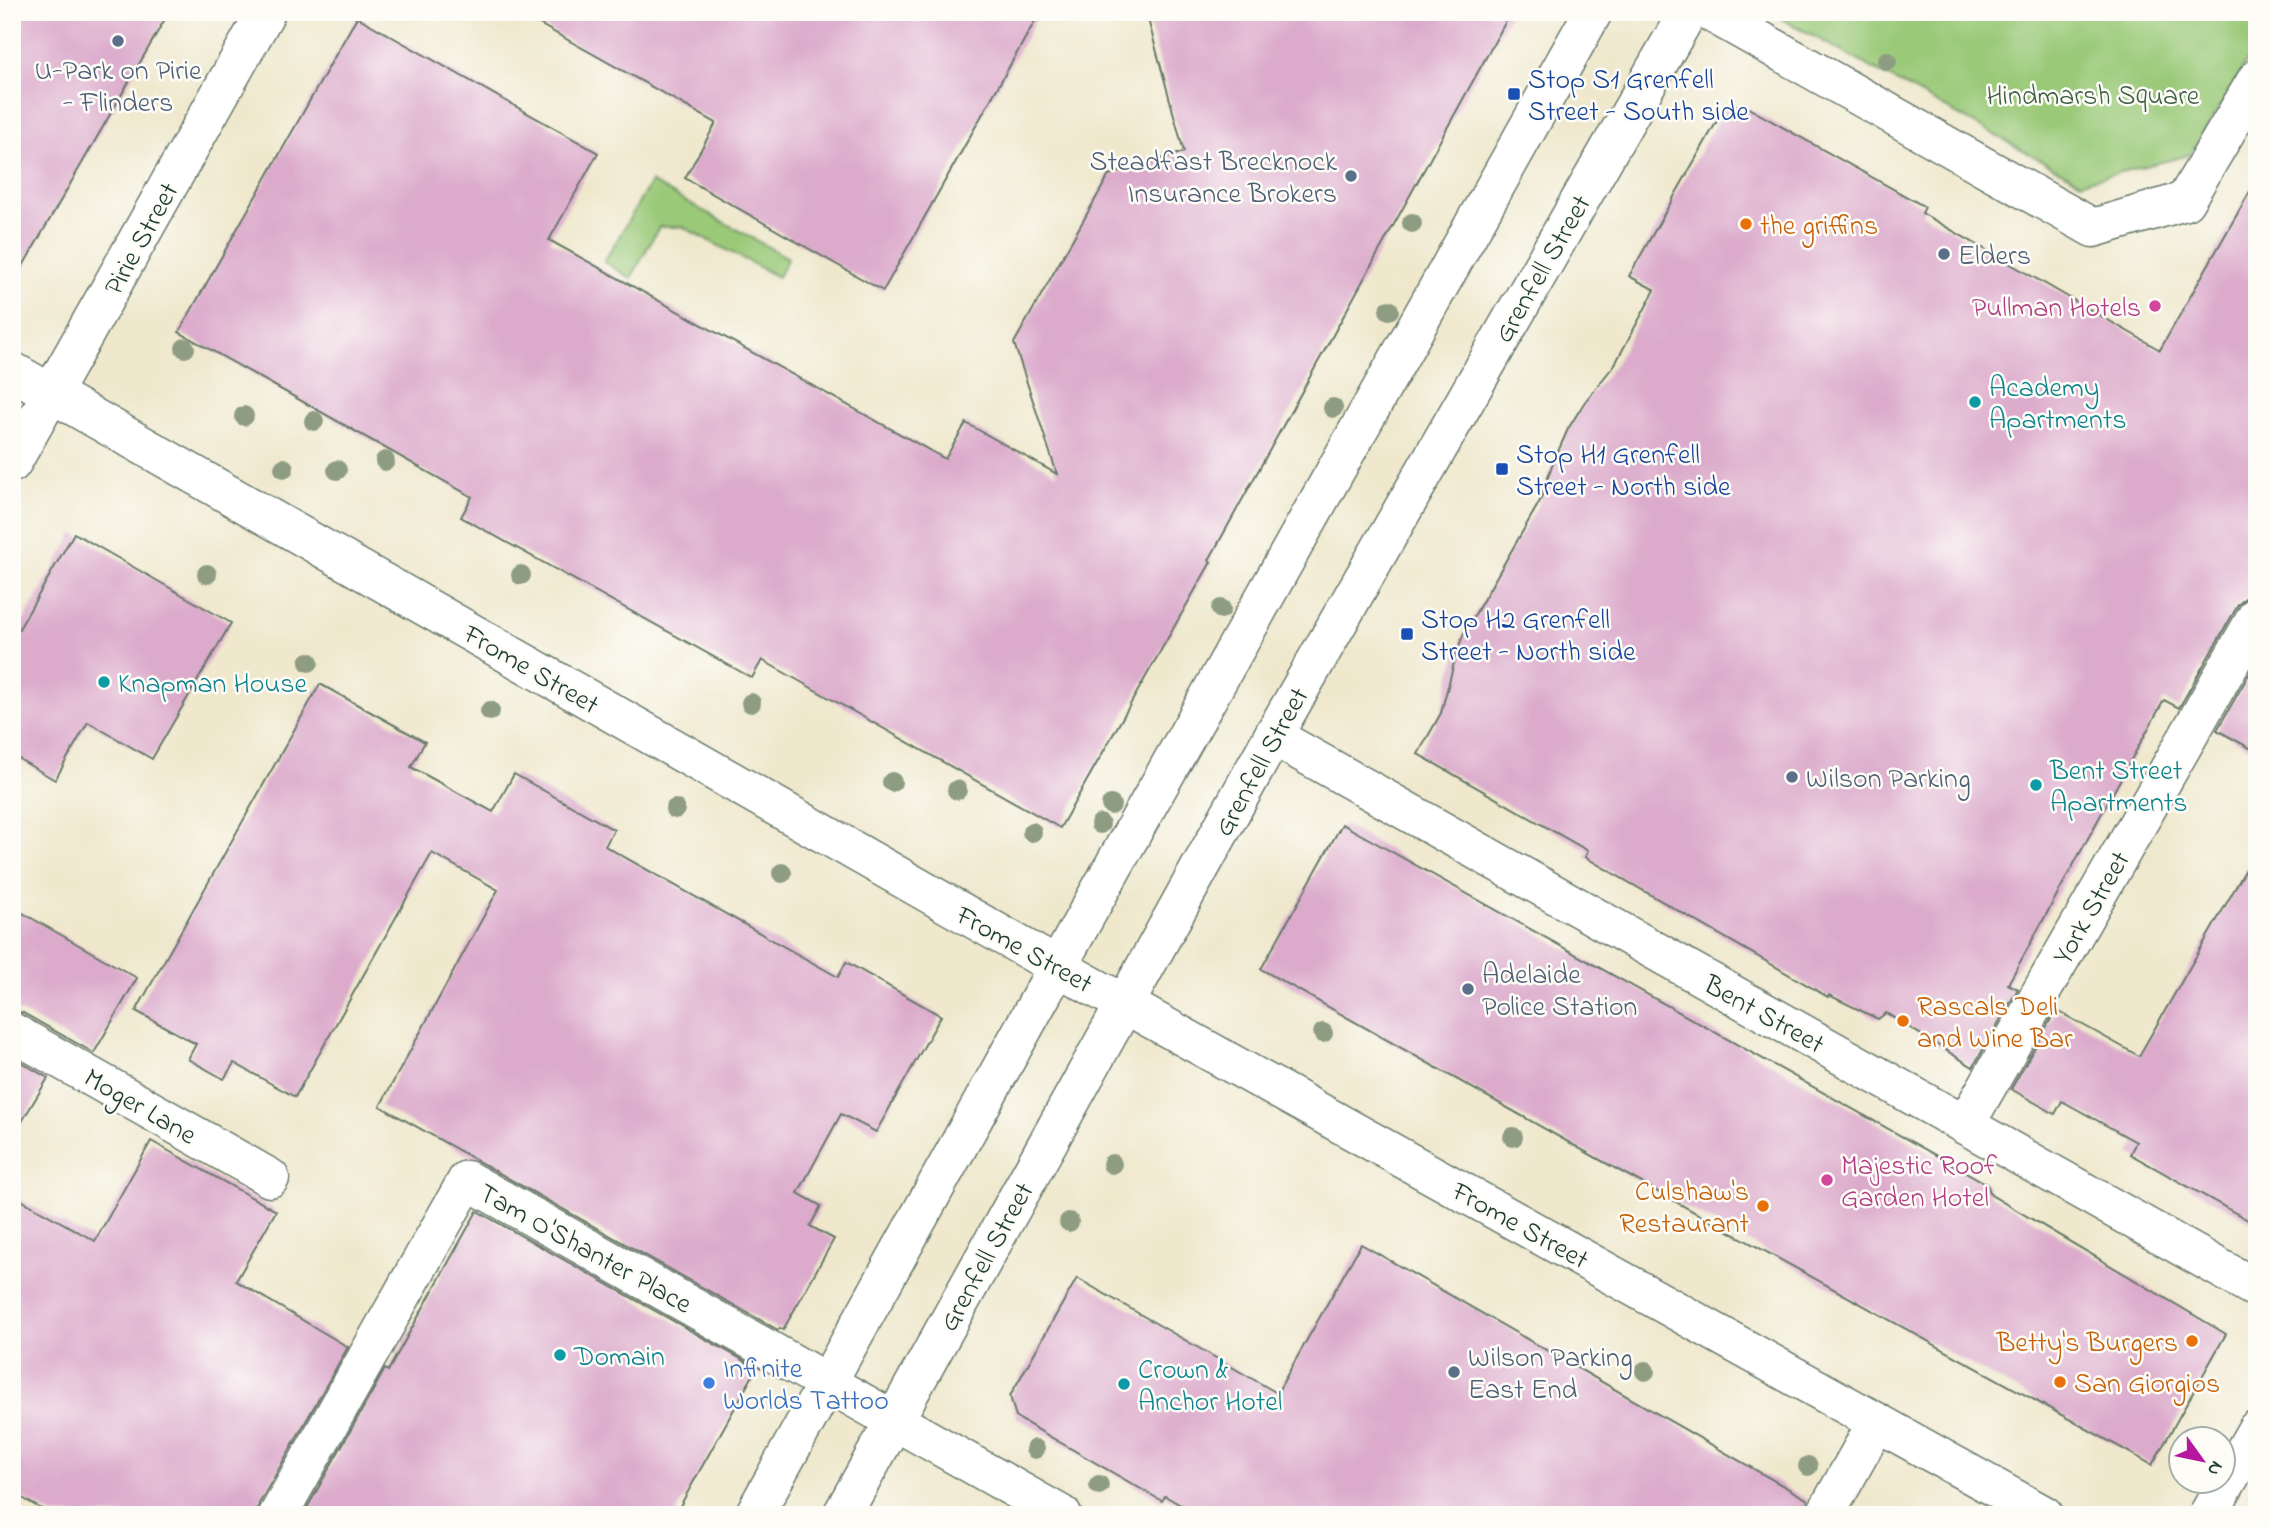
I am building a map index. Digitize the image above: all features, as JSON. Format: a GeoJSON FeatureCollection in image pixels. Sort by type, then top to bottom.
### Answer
{"type":"FeatureCollection","features":[{"type":"Feature","properties":{"kind":"street","name":"Pirie Street"},"geometry":{"type":"LineString","coordinates":[[12,463],[267,12]]}},
{"type":"Feature","properties":{"kind":"street"},"geometry":{"type":"LineString","coordinates":[[754,1515],[1593,12]]}},
{"type":"Feature","properties":{"kind":"street","name":"Grenfell Street"},"geometry":{"type":"LineString","coordinates":[[842,1515],[1273,736],[1688,12]]}},
{"type":"Feature","properties":{"kind":"street"},"geometry":{"type":"LineString","coordinates":[[1710,12],[2093,228],[2185,201],[2257,79]]}},
{"type":"Feature","properties":{"kind":"street","name":"Frome Street"},"geometry":{"type":"LineString","coordinates":[[12,371],[1058,967],[2044,1515]]}},
{"type":"Feature","properties":{"kind":"street","name":"York Street"},"geometry":{"type":"LineString","coordinates":[[1965,1125],[2257,616]]}},
{"type":"Feature","properties":{"kind":"street","name":"Bent Street"},"geometry":{"type":"LineString","coordinates":[[1273,736],[2257,1289]]}},
{"type":"Feature","properties":{"kind":"street","name":"Moger Lane"},"geometry":{"type":"LineString","coordinates":[[12,1032],[270,1178]]}},
{"type":"Feature","properties":{"kind":"street","name":"Tam O'Shanter Place"},"geometry":{"type":"LineString","coordinates":[[278,1515],[467,1180],[1062,1515]]}},
{"type":"Feature","properties":{"kind":"street"},"geometry":{"type":"LineString","coordinates":[[1825,1515],[1877,1422]]}},
{"type":"Feature","properties":{"kind":"street"},"geometry":{"type":"LineString","coordinates":[[2208,1515],[2257,1429]]}},
{"type":"Feature","properties":{"kind":"green space","name":"Hindmarsh Square"},"geometry":{"type":"Polygon","coordinates":[[[1786,12],[2257,12],[2257,45],[2190,155],[2081,182],[1782,19],[1786,12]]]}},
{"type":"Feature","properties":{"kind":"green space"},"geometry":{"type":"Polygon","coordinates":[[[651,182],[788,258],[778,277],[683,227],[659,227],[631,278],[604,262],[651,182]]]}},
{"type":"Feature","properties":{"kind":"building"},"geometry":{"type":"Polygon","coordinates":[[[12,12],[169,12],[12,285],[12,12]]]}},
{"type":"Feature","properties":{"kind":"building"},"geometry":{"type":"Polygon","coordinates":[[[518,12],[1040,12],[883,291],[685,178],[716,123],[518,12]]]}},
{"type":"Feature","properties":{"kind":"building"},"geometry":{"type":"Polygon","coordinates":[[[1146,12],[1511,12],[1209,560],[1211,562],[1060,828],[762,660],[752,678],[461,517],[472,497],[179,332],[357,17],[598,153],[549,240],[945,459],[966,423],[1057,474],[1014,343],[1109,175],[1184,152],[1146,12]]]}},
{"type":"Feature","properties":{"kind":"building"},"geometry":{"type":"Polygon","coordinates":[[[1743,105],[1925,207],[1922,213],[2160,350],[2257,179],[2257,594],[2245,598],[2238,605],[2179,708],[2164,700],[2008,984],[2018,989],[1973,1067],[1886,1013],[1878,1019],[1829,995],[1828,997],[1585,857],[1588,851],[1418,754],[1441,713],[1463,635],[1540,501],[1568,429],[1584,403],[1615,364],[1655,290],[1629,276],[1725,107],[1743,105]]]}},
{"type":"Feature","properties":{"kind":"building","name":"Knapman House"},"geometry":{"type":"Polygon","coordinates":[[[74,533],[231,623],[152,759],[88,722],[55,780],[12,755],[12,641],[74,533]]]}},
{"type":"Feature","properties":{"kind":"building"},"geometry":{"type":"Polygon","coordinates":[[[2257,660],[2257,752],[2217,730],[2257,660]]]}},
{"type":"Feature","properties":{"kind":"building"},"geometry":{"type":"Polygon","coordinates":[[[320,684],[425,742],[411,767],[493,812],[514,774],[614,830],[605,846],[838,977],[846,962],[941,1016],[876,1132],[841,1114],[798,1193],[821,1206],[810,1226],[834,1239],[783,1330],[778,1330],[380,1106],[498,890],[432,853],[295,1097],[234,1063],[224,1079],[188,1059],[196,1044],[136,1011],[320,684]]]}},
{"type":"Feature","properties":{"kind":"building"},"geometry":{"type":"Polygon","coordinates":[[[1342,824],[1987,1184],[1991,1195],[2226,1334],[2174,1426],[2168,1426],[2168,1437],[2152,1465],[1261,969],[1342,824]]]}},
{"type":"Feature","properties":{"kind":"building"},"geometry":{"type":"Polygon","coordinates":[[[2257,850],[2257,1225],[2130,1154],[2136,1142],[2062,1101],[2055,1114],[2011,1089],[2056,1010],[2139,1056],[2257,850]]]}},
{"type":"Feature","properties":{"kind":"building"},"geometry":{"type":"Polygon","coordinates":[[[12,907],[137,978],[94,1053],[23,1013],[12,1010],[12,907]]]}},
{"type":"Feature","properties":{"kind":"building"},"geometry":{"type":"Polygon","coordinates":[[[12,1057],[48,1078],[12,1138],[12,1057]]]}},
{"type":"Feature","properties":{"kind":"building"},"geometry":{"type":"Polygon","coordinates":[[[151,1141],[276,1211],[236,1281],[348,1347],[259,1504],[256,1515],[52,1515],[12,1492],[12,1195],[95,1241],[151,1141]]]}},
{"type":"Feature","properties":{"kind":"building","name":"Domain"},"geometry":{"type":"Polygon","coordinates":[[[477,1211],[757,1368],[675,1515],[303,1515],[385,1369],[388,1371],[477,1211]]]}},
{"type":"Feature","properties":{"kind":"building","name":"Wilson Parking East End"},"geometry":{"type":"Polygon","coordinates":[[[1361,1244],[1808,1500],[1803,1515],[1198,1515],[1165,1496],[1162,1501],[1016,1417],[1010,1396],[1077,1278],[1277,1393],[1361,1244]]]}},
{"type":"Feature","properties":{"kind":"place","name":"U-Park on Pirie - Flinders"},"geometry":{"type":"Point","coordinates":[118,41]}},
{"type":"Feature","properties":{"kind":"place","name":"Stop S1 Grenfell Street - South side"},"geometry":{"type":"Point","coordinates":[1514,94]}},
{"type":"Feature","properties":{"kind":"place","name":"Steadfast Brecknock Insurance Brokers"},"geometry":{"type":"Point","coordinates":[1351,176]}},
{"type":"Feature","properties":{"kind":"place","name":"the griffins"},"geometry":{"type":"Point","coordinates":[1746,224]}},
{"type":"Feature","properties":{"kind":"place","name":"Elders"},"geometry":{"type":"Point","coordinates":[1944,254]}},
{"type":"Feature","properties":{"kind":"place","name":"Pullman Hotels"},"geometry":{"type":"Point","coordinates":[2155,306]}},
{"type":"Feature","properties":{"kind":"place","name":"Academy Apartments"},"geometry":{"type":"Point","coordinates":[1975,402]}},
{"type":"Feature","properties":{"kind":"place","name":"Stop H1 Grenfell Street - North side"},"geometry":{"type":"Point","coordinates":[1502,469]}},
{"type":"Feature","properties":{"kind":"place","name":"Stop H2 Grenfell Street - North side"},"geometry":{"type":"Point","coordinates":[1407,634]}},
{"type":"Feature","properties":{"kind":"place","name":"Knapman House"},"geometry":{"type":"Point","coordinates":[104,682]}},
{"type":"Feature","properties":{"kind":"place","name":"Wilson Parking"},"geometry":{"type":"Point","coordinates":[1792,777]}},
{"type":"Feature","properties":{"kind":"place","name":"Bent Street Apartments"},"geometry":{"type":"Point","coordinates":[2036,785]}},
{"type":"Feature","properties":{"kind":"place","name":"Adelaide Police Station"},"geometry":{"type":"Point","coordinates":[1468,989]}},
{"type":"Feature","properties":{"kind":"place","name":"Rascals Deli and Wine Bar"},"geometry":{"type":"Point","coordinates":[1903,1021]}},
{"type":"Feature","properties":{"kind":"place","name":"Majestic Roof Garden Hotel"},"geometry":{"type":"Point","coordinates":[1827,1180]}},
{"type":"Feature","properties":{"kind":"place","name":"Culshaw's Restaurant"},"geometry":{"type":"Point","coordinates":[1763,1206]}},
{"type":"Feature","properties":{"kind":"place","name":"Betty's Burgers"},"geometry":{"type":"Point","coordinates":[2192,1341]}},
{"type":"Feature","properties":{"kind":"place","name":"Domain"},"geometry":{"type":"Point","coordinates":[560,1355]}},
{"type":"Feature","properties":{"kind":"place","name":"Wilson Parking East End"},"geometry":{"type":"Point","coordinates":[1454,1372]}},
{"type":"Feature","properties":{"kind":"place","name":"San Giorgios"},"geometry":{"type":"Point","coordinates":[2060,1382]}},
{"type":"Feature","properties":{"kind":"place","name":"Infinite Worlds Tattoo"},"geometry":{"type":"Point","coordinates":[709,1383]}},
{"type":"Feature","properties":{"kind":"place","name":"Crown & Anchor Hotel"},"geometry":{"type":"Point","coordinates":[1124,1384]}}]}
